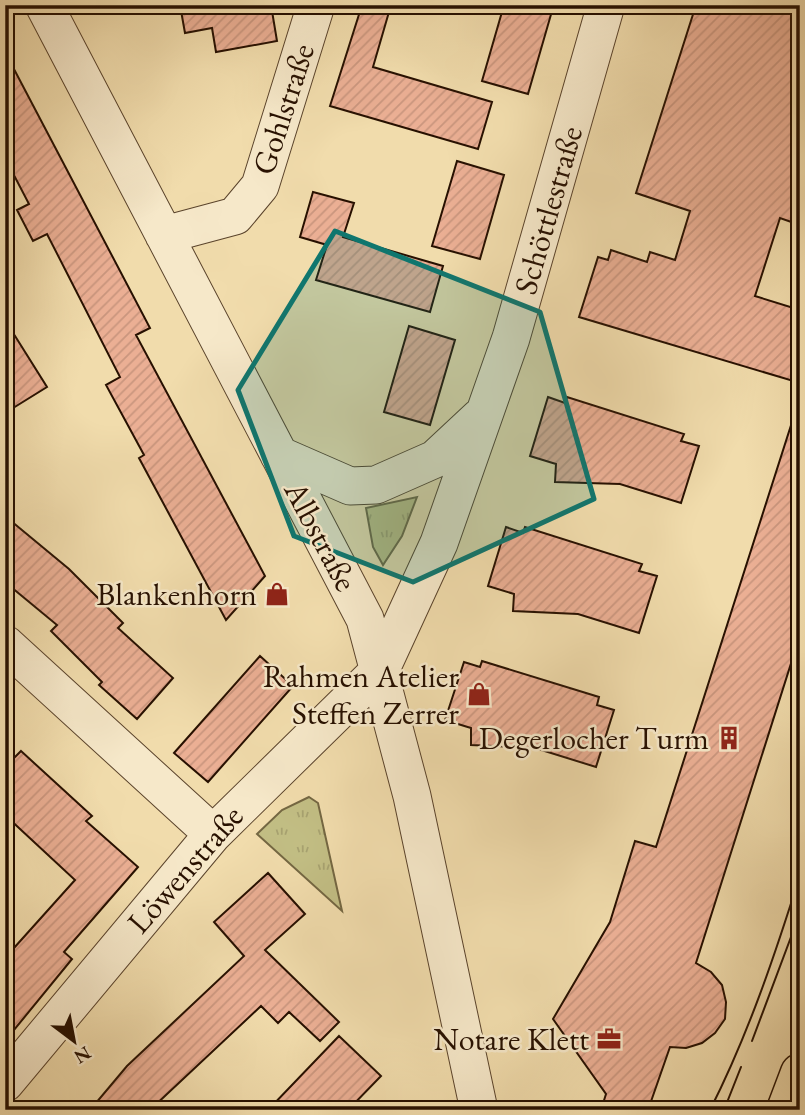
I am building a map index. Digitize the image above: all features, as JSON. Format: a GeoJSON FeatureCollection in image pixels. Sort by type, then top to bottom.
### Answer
{"type":"FeatureCollection","features":[{"type":"Feature","properties":{"kind":"main road"},"geometry":{"type":"LineString","coordinates":[[786,1110],[800,1073]]}},
{"type":"Feature","properties":{"kind":"street","name":"Albstraße"},"geometry":{"type":"LineString","coordinates":[[44,5],[365,619],[415,809],[479,1110]]}},
{"type":"Feature","properties":{"kind":"street","name":"Gohlstraße"},"geometry":{"type":"LineString","coordinates":[[164,235],[235,216],[260,186],[316,5]]}},
{"type":"Feature","properties":{"kind":"street","name":"Schöttlestraße"},"geometry":{"type":"LineString","coordinates":[[380,669],[439,542],[511,338],[606,5]]}},
{"type":"Feature","properties":{"kind":"street","name":"Schöttlestraße"},"geometry":{"type":"LineString","coordinates":[[279,455],[350,486],[376,485],[435,459],[485,413]]}},
{"type":"Feature","properties":{"kind":"street"},"geometry":{"type":"LineString","coordinates":[[5,644],[213,834]]}},
{"type":"Feature","properties":{"kind":"street","name":"Löwenstraße"},"geometry":{"type":"LineString","coordinates":[[5,1083],[213,834],[380,669]]}},
{"type":"Feature","properties":{"kind":"highlighted area"},"geometry":{"type":"Polygon","coordinates":[[[335,231],[540,312],[594,499],[413,582],[294,536],[238,390],[335,231]]]}},
{"type":"Feature","properties":{"kind":"green space"},"geometry":{"type":"Polygon","coordinates":[[[417,497],[402,536],[383,565],[373,547],[366,508],[417,497]]]}},
{"type":"Feature","properties":{"kind":"green space"},"geometry":{"type":"Polygon","coordinates":[[[309,797],[318,803],[342,911],[257,834],[282,810],[309,797]]]}},
{"type":"Feature","properties":{"kind":"building"},"geometry":{"type":"Polygon","coordinates":[[[180,5],[271,5],[277,41],[216,52],[212,28],[185,33],[180,5]]]}},
{"type":"Feature","properties":{"kind":"building"},"geometry":{"type":"Polygon","coordinates":[[[362,5],[391,5],[373,67],[492,102],[478,149],[330,106],[362,5]]]}},
{"type":"Feature","properties":{"kind":"building"},"geometry":{"type":"Polygon","coordinates":[[[504,5],[532,5],[552,11],[528,94],[482,81],[504,5]]]}},
{"type":"Feature","properties":{"kind":"building"},"geometry":{"type":"Polygon","coordinates":[[[696,5],[800,5],[800,225],[780,218],[755,296],[800,310],[800,383],[579,317],[598,257],[608,260],[611,250],[647,262],[650,252],[675,260],[690,211],[636,193],[696,5]]]}},
{"type":"Feature","properties":{"kind":"building"},"geometry":{"type":"Polygon","coordinates":[[[5,52],[150,328],[136,335],[265,576],[226,620],[139,458],[144,455],[106,385],[120,377],[47,234],[33,241],[17,210],[29,204],[5,158],[5,52]]]}},
{"type":"Feature","properties":{"kind":"building"},"geometry":{"type":"Polygon","coordinates":[[[457,161],[504,175],[480,259],[432,246],[457,161]]]}},
{"type":"Feature","properties":{"kind":"building"},"geometry":{"type":"Polygon","coordinates":[[[313,192],[354,203],[343,237],[443,266],[430,312],[316,280],[327,245],[300,237],[313,192]]]}},
{"type":"Feature","properties":{"kind":"building"},"geometry":{"type":"Polygon","coordinates":[[[5,320],[47,387],[5,413],[5,320]]]}},
{"type":"Feature","properties":{"kind":"building"},"geometry":{"type":"Polygon","coordinates":[[[409,326],[455,340],[430,425],[384,412],[409,326]]]}},
{"type":"Feature","properties":{"kind":"building"},"geometry":{"type":"Polygon","coordinates":[[[548,397],[565,403],[567,397],[684,434],[681,441],[699,446],[681,503],[620,484],[555,482],[556,464],[530,456],[548,397]]]}},
{"type":"Feature","properties":{"kind":"building","name":"Degerlocher Turm"},"geometry":{"type":"Polygon","coordinates":[[[794,416],[800,417],[800,635],[696,963],[711,972],[722,985],[726,1002],[725,1019],[715,1033],[702,1043],[686,1048],[670,1047],[648,1110],[601,1110],[606,1094],[553,1019],[610,922],[635,841],[656,847],[794,416]]]}},
{"type":"Feature","properties":{"kind":"building"},"geometry":{"type":"Polygon","coordinates":[[[5,516],[69,569],[123,623],[118,628],[173,678],[137,719],[99,685],[102,682],[51,631],[57,625],[5,582],[5,516]]]}},
{"type":"Feature","properties":{"kind":"building"},"geometry":{"type":"Polygon","coordinates":[[[506,527],[523,533],[525,527],[642,564],[639,571],[657,576],[639,633],[578,614],[513,611],[514,594],[488,586],[506,527]]]}},
{"type":"Feature","properties":{"kind":"building"},"geometry":{"type":"Polygon","coordinates":[[[260,656],[293,686],[208,782],[174,753],[260,656]]]}},
{"type":"Feature","properties":{"kind":"building"},"geometry":{"type":"Polygon","coordinates":[[[482,661],[599,697],[597,705],[614,710],[596,767],[535,748],[471,745],[471,728],[445,720],[464,662],[480,667],[482,661]]]}},
{"type":"Feature","properties":{"kind":"building"},"geometry":{"type":"Polygon","coordinates":[[[21,751],[92,816],[86,821],[138,867],[64,952],[72,959],[5,1041],[5,958],[75,880],[5,815],[5,767],[21,751]]]}},
{"type":"Feature","properties":{"kind":"building"},"geometry":{"type":"Polygon","coordinates":[[[268,873],[305,914],[265,950],[339,1022],[320,1041],[289,1012],[278,1023],[261,1006],[150,1110],[90,1110],[127,1066],[244,956],[214,922],[268,873]]]}},
{"type":"Feature","properties":{"kind":"building"},"geometry":{"type":"Polygon","coordinates":[[[339,1036],[381,1076],[348,1110],[268,1110],[339,1036]]]}},
{"type":"Feature","properties":{"kind":"tram line"},"geometry":{"type":"LineString","coordinates":[[710,1110],[737,1053],[760,994],[800,875]]}},
{"type":"Feature","properties":{"kind":"tram line"},"geometry":{"type":"LineString","coordinates":[[752,1041],[800,913]]}},
{"type":"Feature","properties":{"kind":"tram line"},"geometry":{"type":"LineString","coordinates":[[724,1110],[741,1067]]}},
{"type":"Feature","properties":{"kind":"place","name":"Blankenhorn"},"geometry":{"type":"Point","coordinates":[277,594]}},
{"type":"Feature","properties":{"kind":"place","name":"Rahmen Atelier Steffen Zerrer"},"geometry":{"type":"Point","coordinates":[479,694]}},
{"type":"Feature","properties":{"kind":"place","name":"Degerlocher Turm"},"geometry":{"type":"Point","coordinates":[729,738]}},
{"type":"Feature","properties":{"kind":"place","name":"Notare Klett"},"geometry":{"type":"Point","coordinates":[609,1039]}}]}
